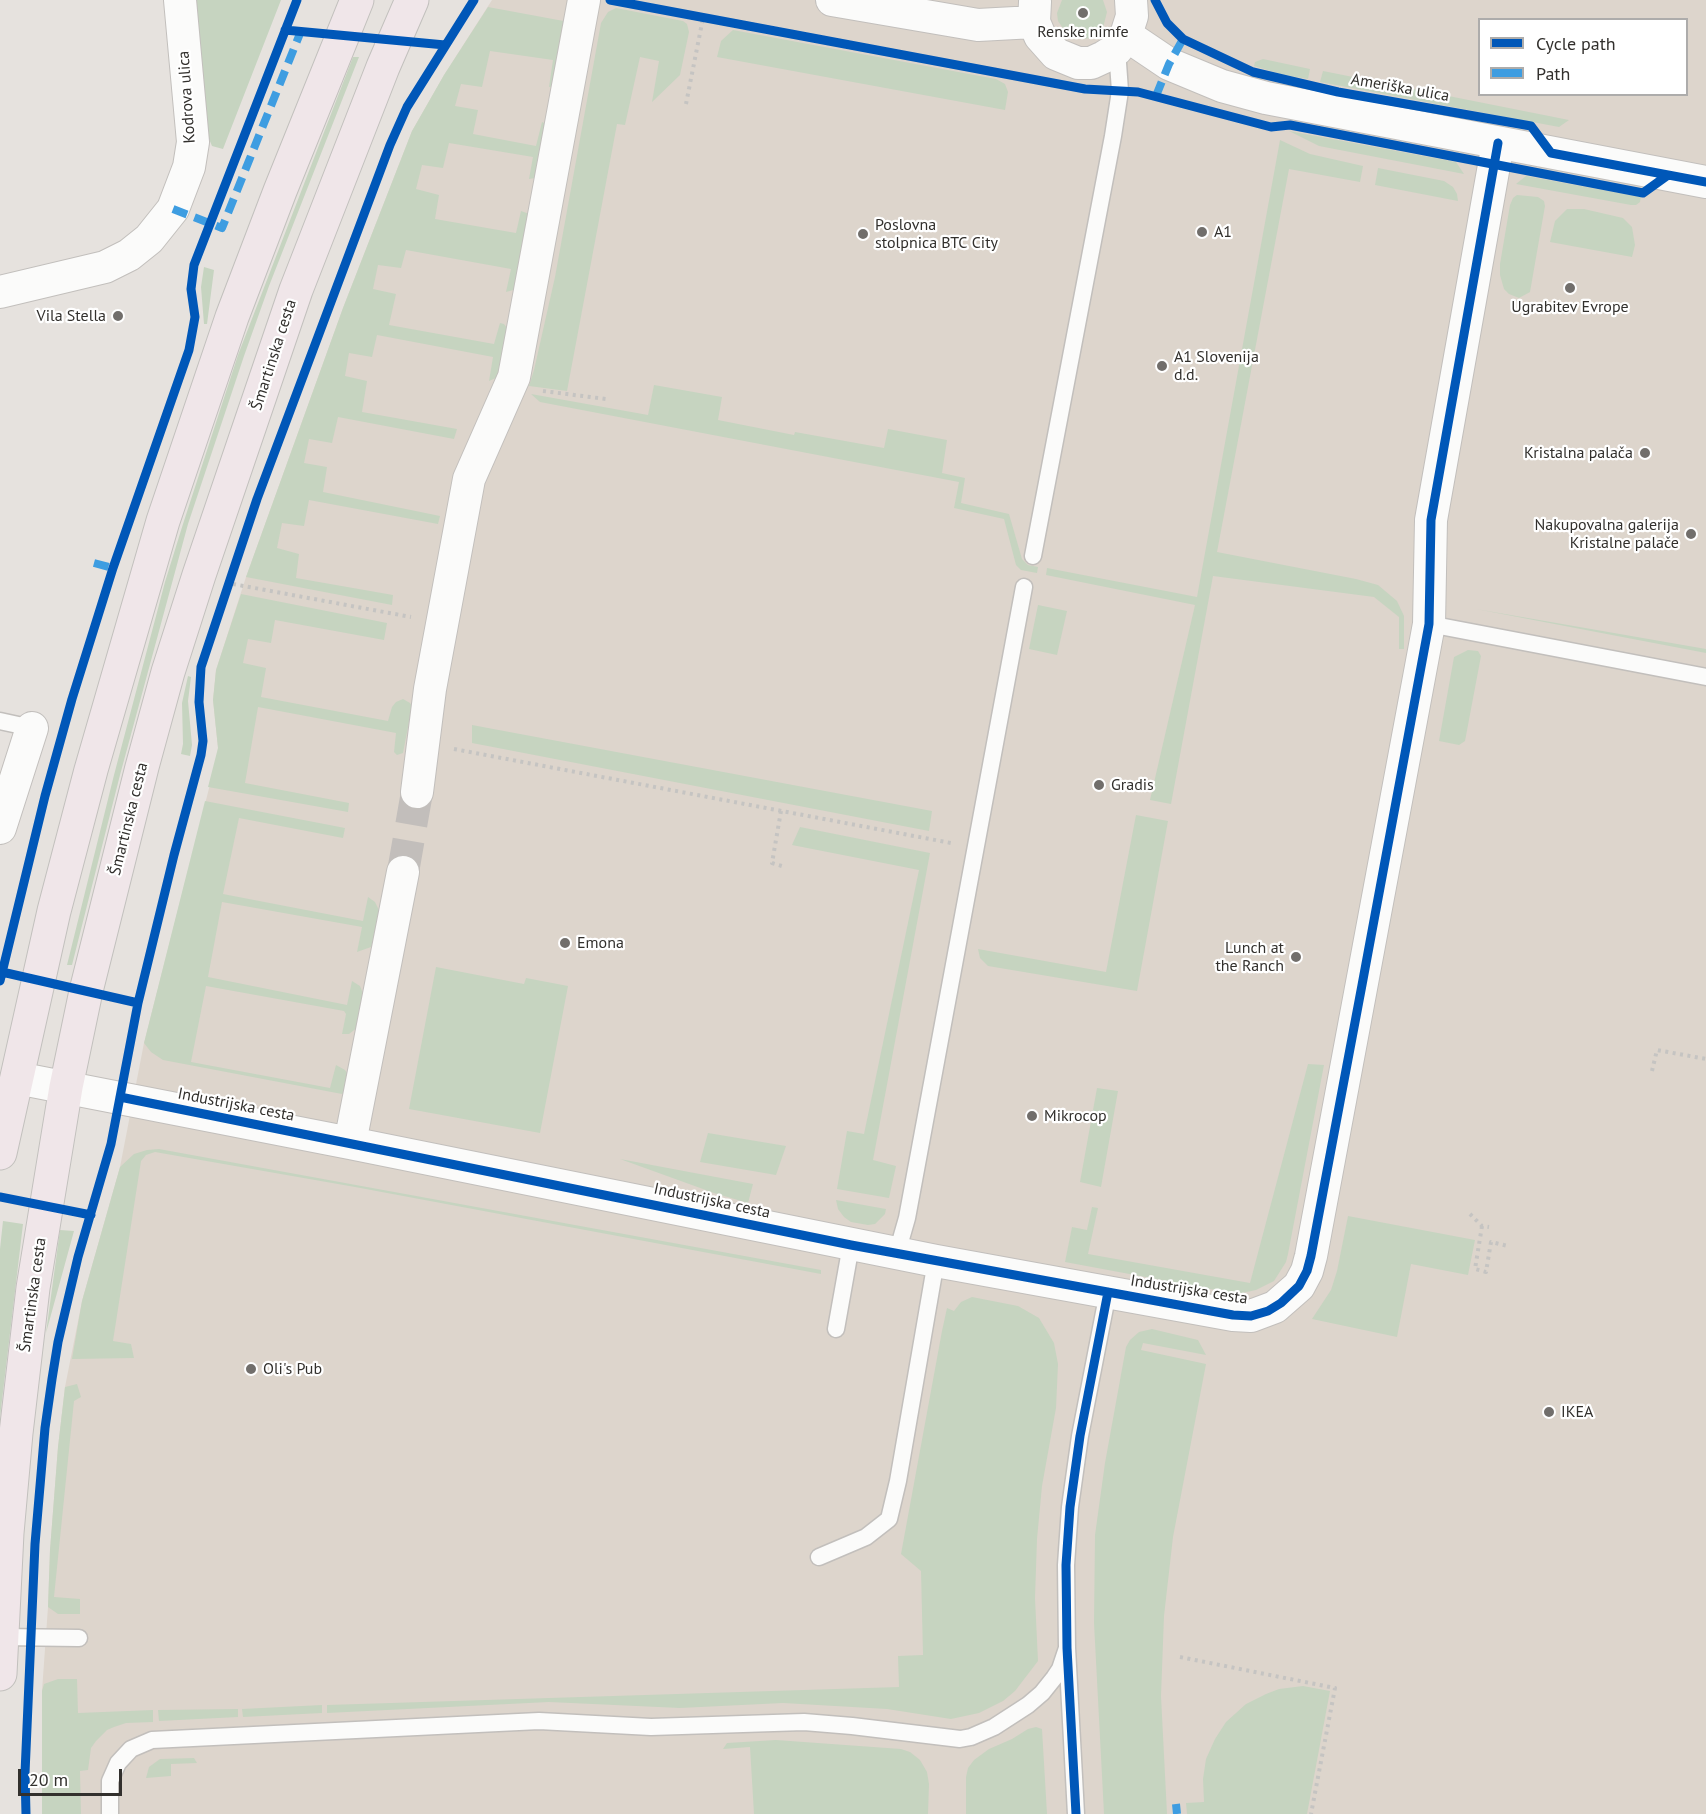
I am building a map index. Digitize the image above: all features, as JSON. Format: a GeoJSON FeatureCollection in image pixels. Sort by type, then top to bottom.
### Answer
{"type":"FeatureCollection","features":[{"type":"Feature","properties":{"kind":"main road"},"geometry":{"type":"LineString","coordinates":[[0,1153],[54,911],[91,770],[163,521],[240,296],[357,0]]}},
{"type":"Feature","properties":{"kind":"main road","name":"Šmartinska cesta"},"geometry":{"type":"LineString","coordinates":[[0,1674],[7,1533],[25,1352],[39,1245],[66,1087],[86,991],[168,672],[296,291],[383,67],[412,0]]}},
{"type":"Feature","properties":{"kind":"street","name":"Kodrova ulica"},"geometry":{"type":"LineString","coordinates":[[0,292],[105,267],[129,255],[149,239],[173,209],[189,167],[193,142],[180,0]]}},
{"type":"Feature","properties":{"kind":"street"},"geometry":{"type":"LineString","coordinates":[[417,792],[430,689],[469,478],[514,377],[584,0]]}},
{"type":"Feature","properties":{"kind":"street"},"geometry":{"type":"LineString","coordinates":[[832,0],[978,26],[1035,11],[1040,36],[1047,46],[1056,54],[1078,63],[1091,63],[1104,57],[1121,42],[1132,16],[1131,0]]}},
{"type":"Feature","properties":{"kind":"street"},"geometry":{"type":"LineString","coordinates":[[1121,42],[1222,86],[1266,98],[1706,182]]}},
{"type":"Feature","properties":{"kind":"street"},"geometry":{"type":"LineString","coordinates":[[1430,624],[1431,520],[1498,143]]}},
{"type":"Feature","properties":{"kind":"street","name":"Industrijska cesta"},"geometry":{"type":"LineString","coordinates":[[17,1078],[897,1254],[1233,1315],[1251,1316],[1275,1307],[1294,1292],[1307,1271],[1311,1256],[1430,624]]}},
{"type":"Feature","properties":{"kind":"street"},"geometry":{"type":"LineString","coordinates":[[0,828],[32,728]]}},
{"type":"Feature","properties":{"kind":"street"},"geometry":{"type":"LineString","coordinates":[[350,1143],[403,872]]}},
{"type":"Feature","properties":{"kind":"lane"},"geometry":{"type":"LineString","coordinates":[[1033,556],[1113,136],[1120,91],[1121,42]]}},
{"type":"Feature","properties":{"kind":"lane"},"geometry":{"type":"LineString","coordinates":[[897,1254],[907,1218],[1023,587]]}},
{"type":"Feature","properties":{"kind":"lane"},"geometry":{"type":"LineString","coordinates":[[1430,624],[1706,676]]}},
{"type":"Feature","properties":{"kind":"lane"},"geometry":{"type":"LineString","coordinates":[[0,721],[32,728]]}},
{"type":"Feature","properties":{"kind":"lane"},"geometry":{"type":"LineString","coordinates":[[837,1329],[851,1245]]}},
{"type":"Feature","properties":{"kind":"lane"},"geometry":{"type":"LineString","coordinates":[[819,1557],[866,1537],[889,1518],[898,1481],[936,1261]]}},
{"type":"Feature","properties":{"kind":"lane"},"geometry":{"type":"LineString","coordinates":[[1076,1814],[1067,1648],[1066,1565],[1070,1507],[1080,1436],[1108,1292]]}},
{"type":"Feature","properties":{"kind":"lane"},"geometry":{"type":"LineString","coordinates":[[1,1637],[79,1638]]}},
{"type":"Feature","properties":{"kind":"lane"},"geometry":{"type":"LineString","coordinates":[[110,1814],[110,1781],[118,1763],[131,1749],[152,1740],[539,1721],[651,1727],[804,1722],[947,1738],[971,1737],[1015,1715],[1042,1693],[1060,1669],[1067,1648]]}},
{"type":"Feature","properties":{"kind":"path"},"geometry":{"type":"LineString","coordinates":[[686,104],[703,18]]}},
{"type":"Feature","properties":{"kind":"path"},"geometry":{"type":"LineString","coordinates":[[510,387],[606,399]]}},
{"type":"Feature","properties":{"kind":"path"},"geometry":{"type":"LineString","coordinates":[[229,583],[442,623]]}},
{"type":"Feature","properties":{"kind":"path"},"geometry":{"type":"LineString","coordinates":[[423,743],[975,848]]}},
{"type":"Feature","properties":{"kind":"path"},"geometry":{"type":"LineString","coordinates":[[781,811],[772,863],[785,867]]}},
{"type":"Feature","properties":{"kind":"path"},"geometry":{"type":"LineString","coordinates":[[1652,1071],[1657,1050],[1706,1059]]}},
{"type":"Feature","properties":{"kind":"path"},"geometry":{"type":"LineString","coordinates":[[1470,1214],[1482,1226],[1489,1227]]}},
{"type":"Feature","properties":{"kind":"path"},"geometry":{"type":"LineString","coordinates":[[1482,1226],[1475,1269],[1486,1272],[1491,1242],[1508,1246]]}},
{"type":"Feature","properties":{"kind":"path"},"geometry":{"type":"LineString","coordinates":[[1180,1658],[1335,1688],[1311,1814]]}},
{"type":"Feature","properties":{"kind":"shaded area"},"geometry":{"type":"Polygon","coordinates":[[[492,0],[1706,0],[1706,1814],[42,1814],[42,1691],[50,1550],[65,1387],[82,1301],[120,1167],[144,1043],[217,757],[213,700],[216,670],[246,577],[343,308],[412,131],[444,75],[492,0]]]}},
{"type":"Feature","properties":{"kind":"green space"},"geometry":{"type":"Polygon","coordinates":[[[196,0],[281,0],[223,149],[212,146],[207,134],[196,0]]]}},
{"type":"Feature","properties":{"kind":"green space"},"geometry":{"type":"Polygon","coordinates":[[[1062,0],[1103,0],[1107,12],[1103,28],[1090,38],[1082,39],[1067,34],[1058,21],[1057,13],[1062,0]]]}},
{"type":"Feature","properties":{"kind":"green space"},"geometry":{"type":"Polygon","coordinates":[[[488,7],[569,22],[558,86],[549,87],[553,60],[490,51],[482,87],[461,84],[455,106],[478,110],[473,134],[536,146],[542,122],[549,125],[535,178],[529,179],[533,157],[449,143],[443,168],[422,165],[416,189],[439,195],[435,219],[516,233],[521,211],[532,215],[517,289],[506,292],[511,269],[406,250],[401,268],[378,265],[373,289],[396,294],[389,325],[494,344],[500,323],[504,324],[509,331],[498,377],[489,381],[493,357],[377,335],[372,357],[349,353],[345,376],[367,381],[362,412],[457,429],[454,439],[338,417],[332,443],[309,439],[304,463],[327,467],[323,492],[440,516],[438,524],[309,500],[304,526],[282,523],[277,548],[299,554],[296,578],[393,595],[392,605],[246,577],[343,308],[412,131],[444,75],[488,7]]]}},
{"type":"Feature","properties":{"kind":"green space"},"geometry":{"type":"Polygon","coordinates":[[[616,8],[683,21],[687,24],[689,32],[680,75],[652,102],[659,61],[640,57],[625,125],[617,124],[567,391],[529,386],[555,277],[601,23],[608,12],[616,8]]]}},
{"type":"Feature","properties":{"kind":"green space"},"geometry":{"type":"Polygon","coordinates":[[[733,30],[996,79],[1005,84],[1008,92],[1005,110],[717,57],[721,41],[733,30]]]}},
{"type":"Feature","properties":{"kind":"green space"},"geometry":{"type":"Polygon","coordinates":[[[353,57],[359,57],[269,286],[188,524],[120,775],[72,965],[67,965],[114,775],[165,582],[183,524],[238,355],[353,57]]]}},
{"type":"Feature","properties":{"kind":"green space"},"geometry":{"type":"Polygon","coordinates":[[[1263,59],[1310,69],[1308,79],[1254,66],[1255,62],[1263,59]]]}},
{"type":"Feature","properties":{"kind":"green space"},"geometry":{"type":"Polygon","coordinates":[[[1323,71],[1569,120],[1559,127],[1320,82],[1323,71]]]}},
{"type":"Feature","properties":{"kind":"green space"},"geometry":{"type":"Polygon","coordinates":[[[1289,131],[1456,162],[1464,174],[1319,146],[1289,131]]]}},
{"type":"Feature","properties":{"kind":"green space"},"geometry":{"type":"Polygon","coordinates":[[[1280,140],[1310,154],[1363,166],[1360,182],[1289,169],[1217,552],[1378,585],[1397,601],[1404,616],[1404,649],[1399,649],[1399,617],[1374,597],[1213,576],[1171,804],[1150,800],[1195,605],[1046,575],[1047,568],[1197,597],[1280,140]]]}},
{"type":"Feature","properties":{"kind":"green space"},"geometry":{"type":"Polygon","coordinates":[[[1378,168],[1444,181],[1453,187],[1458,201],[1375,185],[1378,168]]]}},
{"type":"Feature","properties":{"kind":"green space"},"geometry":{"type":"Polygon","coordinates":[[[1526,176],[1641,197],[1640,202],[1631,205],[1516,184],[1526,176]]]}},
{"type":"Feature","properties":{"kind":"green space"},"geometry":{"type":"Polygon","coordinates":[[[1517,195],[1538,197],[1544,201],[1545,206],[1530,292],[1519,298],[1504,289],[1500,275],[1510,205],[1517,195]]]}},
{"type":"Feature","properties":{"kind":"green space"},"geometry":{"type":"Polygon","coordinates":[[[1567,209],[1584,209],[1623,218],[1632,227],[1635,245],[1632,257],[1550,242],[1555,221],[1567,209]]]}},
{"type":"Feature","properties":{"kind":"green space"},"geometry":{"type":"Polygon","coordinates":[[[204,267],[214,270],[207,324],[204,324],[201,287],[204,267]]]}},
{"type":"Feature","properties":{"kind":"green space"},"geometry":{"type":"Polygon","coordinates":[[[654,385],[722,397],[718,420],[794,435],[795,432],[884,448],[888,429],[947,440],[942,473],[965,478],[961,503],[1009,514],[1022,559],[1028,565],[1038,567],[1037,573],[1021,570],[1016,565],[1004,519],[954,508],[959,482],[540,402],[531,394],[648,415],[654,385]]]}},
{"type":"Feature","properties":{"kind":"green space"},"geometry":{"type":"Polygon","coordinates":[[[241,594],[387,623],[384,640],[275,620],[271,643],[248,639],[243,663],[266,668],[261,697],[388,721],[396,702],[403,699],[410,703],[412,706],[403,753],[397,755],[394,752],[396,733],[258,707],[245,783],[349,803],[348,812],[208,787],[218,748],[213,700],[216,670],[241,594]]]}},
{"type":"Feature","properties":{"kind":"green space"},"geometry":{"type":"Polygon","coordinates":[[[1038,605],[1067,611],[1057,655],[1029,649],[1038,605]]]}},
{"type":"Feature","properties":{"kind":"green space"},"geometry":{"type":"Polygon","coordinates":[[[1476,609],[1706,649],[1706,653],[1476,609]]]}},
{"type":"Feature","properties":{"kind":"green space"},"geometry":{"type":"Polygon","coordinates":[[[1468,650],[1478,651],[1481,656],[1465,741],[1459,745],[1439,741],[1454,657],[1468,650]]]}},
{"type":"Feature","properties":{"kind":"green space"},"geometry":{"type":"Polygon","coordinates":[[[188,676],[191,677],[188,701],[192,745],[190,756],[181,754],[183,744],[182,703],[188,676]]]}},
{"type":"Feature","properties":{"kind":"green space"},"geometry":{"type":"Polygon","coordinates":[[[472,725],[932,811],[929,831],[472,743],[472,725]]]}},
{"type":"Feature","properties":{"kind":"green space"},"geometry":{"type":"Polygon","coordinates":[[[205,801],[345,828],[343,838],[239,818],[223,894],[363,921],[368,897],[375,902],[380,912],[374,942],[371,947],[357,952],[362,927],[222,902],[208,977],[347,1005],[352,981],[360,986],[364,996],[358,1027],[349,1034],[342,1034],[346,1014],[344,1011],[206,986],[191,1062],[330,1088],[336,1065],[345,1070],[349,1076],[346,1090],[342,1094],[163,1060],[151,1052],[144,1043],[205,801]]]}},
{"type":"Feature","properties":{"kind":"green space"},"geometry":{"type":"Polygon","coordinates":[[[1136,815],[1168,821],[1137,991],[988,966],[980,958],[978,949],[1106,972],[1136,815]]]}},
{"type":"Feature","properties":{"kind":"green space"},"geometry":{"type":"Polygon","coordinates":[[[800,827],[930,853],[873,1160],[896,1166],[889,1198],[837,1189],[847,1131],[864,1134],[919,870],[792,845],[800,827]]]}},
{"type":"Feature","properties":{"kind":"green space"},"geometry":{"type":"Polygon","coordinates":[[[436,967],[524,984],[526,978],[568,986],[540,1133],[409,1109],[436,967]]]}},
{"type":"Feature","properties":{"kind":"green space"},"geometry":{"type":"Polygon","coordinates":[[[1308,1064],[1324,1065],[1288,1254],[1286,1262],[1274,1281],[1256,1290],[1237,1294],[1065,1262],[1072,1227],[1087,1230],[1092,1207],[1098,1208],[1088,1254],[1250,1283],[1308,1064]]]}},
{"type":"Feature","properties":{"kind":"green space"},"geometry":{"type":"Polygon","coordinates":[[[1097,1088],[1118,1091],[1101,1187],[1080,1182],[1097,1088]]]}},
{"type":"Feature","properties":{"kind":"green space"},"geometry":{"type":"Polygon","coordinates":[[[708,1133],[786,1146],[776,1175],[700,1162],[708,1133]]]}},
{"type":"Feature","properties":{"kind":"green space"},"geometry":{"type":"Polygon","coordinates":[[[159,1149],[821,1270],[821,1274],[155,1152],[146,1155],[141,1161],[113,1341],[131,1344],[134,1358],[72,1359],[82,1301],[120,1167],[134,1154],[159,1149]]]}},
{"type":"Feature","properties":{"kind":"green space"},"geometry":{"type":"Polygon","coordinates":[[[620,1159],[753,1184],[748,1203],[714,1193],[620,1159]]]}},
{"type":"Feature","properties":{"kind":"green space"},"geometry":{"type":"Polygon","coordinates":[[[836,1200],[886,1209],[885,1214],[875,1224],[851,1222],[838,1209],[836,1200]]]}},
{"type":"Feature","properties":{"kind":"green space"},"geometry":{"type":"Polygon","coordinates":[[[1348,1216],[1475,1240],[1468,1275],[1411,1264],[1397,1337],[1312,1319],[1331,1290],[1348,1216]]]}},
{"type":"Feature","properties":{"kind":"green space"},"geometry":{"type":"Polygon","coordinates":[[[3,1221],[23,1224],[0,1417],[0,1249],[3,1221]]]}},
{"type":"Feature","properties":{"kind":"green space"},"geometry":{"type":"Polygon","coordinates":[[[60,1230],[74,1231],[46,1333],[60,1230]]]}},
{"type":"Feature","properties":{"kind":"green space"},"geometry":{"type":"Polygon","coordinates":[[[972,1297],[1018,1306],[1039,1318],[1054,1343],[1058,1364],[1056,1408],[1042,1486],[1037,1539],[1035,1598],[1038,1661],[1015,1691],[1003,1701],[979,1713],[951,1719],[887,1709],[783,1703],[680,1708],[549,1702],[327,1713],[327,1705],[899,1687],[898,1656],[923,1655],[921,1571],[901,1554],[942,1331],[947,1308],[954,1311],[961,1302],[972,1297]]]}},
{"type":"Feature","properties":{"kind":"green space"},"geometry":{"type":"Polygon","coordinates":[[[1152,1329],[1198,1340],[1206,1355],[1143,1343],[1141,1350],[1206,1364],[1173,1537],[1164,1616],[1161,1696],[1167,1814],[1104,1814],[1094,1623],[1095,1535],[1105,1463],[1126,1347],[1139,1332],[1152,1329]]]}},
{"type":"Feature","properties":{"kind":"green space"},"geometry":{"type":"Polygon","coordinates":[[[77,1384],[81,1397],[74,1401],[54,1597],[80,1599],[80,1614],[58,1614],[48,1607],[58,1447],[65,1387],[77,1384]]]}},
{"type":"Feature","properties":{"kind":"green space"},"geometry":{"type":"Polygon","coordinates":[[[58,1679],[77,1679],[78,1713],[153,1710],[153,1722],[126,1723],[114,1727],[107,1730],[91,1748],[88,1770],[80,1771],[81,1814],[42,1814],[42,1691],[44,1684],[58,1679]]]}},
{"type":"Feature","properties":{"kind":"green space"},"geometry":{"type":"Polygon","coordinates":[[[1303,1686],[1330,1691],[1307,1814],[1187,1814],[1186,1803],[1204,1802],[1203,1779],[1206,1759],[1226,1722],[1246,1704],[1266,1694],[1279,1689],[1303,1686]]]}},
{"type":"Feature","properties":{"kind":"green space"},"geometry":{"type":"Polygon","coordinates":[[[322,1705],[322,1713],[243,1717],[242,1709],[322,1705]]]}},
{"type":"Feature","properties":{"kind":"green space"},"geometry":{"type":"Polygon","coordinates":[[[238,1709],[238,1717],[159,1721],[158,1710],[238,1709]]]}},
{"type":"Feature","properties":{"kind":"green space"},"geometry":{"type":"Polygon","coordinates":[[[1036,1727],[1042,1729],[1047,1814],[966,1814],[966,1777],[968,1768],[974,1760],[989,1749],[1036,1727]]]}},
{"type":"Feature","properties":{"kind":"green space"},"geometry":{"type":"Polygon","coordinates":[[[776,1740],[901,1749],[910,1752],[920,1760],[927,1772],[928,1814],[754,1814],[750,1747],[723,1749],[727,1743],[776,1740]]]}},
{"type":"Feature","properties":{"kind":"green space"},"geometry":{"type":"Polygon","coordinates":[[[194,1758],[197,1763],[171,1764],[171,1776],[146,1778],[149,1767],[160,1759],[194,1758]]]}},
{"type":"Feature","properties":{"kind":"tunnel"},"geometry":{"type":"LineString","coordinates":[[403,872],[417,792]]}},
{"type":"Feature","properties":{"kind":"marked path"},"geometry":{"type":"LineString","coordinates":[[173,209],[222,228],[301,31]]}},
{"type":"Feature","properties":{"kind":"marked path"},"geometry":{"type":"LineString","coordinates":[[1156,96],[1169,64],[1183,39]]}},
{"type":"Feature","properties":{"kind":"marked path"},"geometry":{"type":"LineString","coordinates":[[94,563],[113,568]]}},
{"type":"Feature","properties":{"kind":"marked path"},"geometry":{"type":"LineString","coordinates":[[1176,1804],[1177,1814]]}},
{"type":"Feature","properties":{"kind":"cycle path"},"geometry":{"type":"LineString","coordinates":[[0,981],[45,796],[72,699],[113,568],[189,350],[195,317],[191,289],[194,265],[297,0]]}},
{"type":"Feature","properties":{"kind":"cycle path"},"geometry":{"type":"LineString","coordinates":[[26,1814],[25,1773],[35,1544],[45,1428],[52,1379],[58,1342],[78,1257],[111,1144],[138,1003],[201,755],[203,741],[199,702],[201,667],[257,499],[390,145],[407,107],[474,0]]}},
{"type":"Feature","properties":{"kind":"cycle path"},"geometry":{"type":"LineString","coordinates":[[610,0],[1085,89],[1138,92],[1271,127],[1290,125],[1643,193],[1668,175]]}},
{"type":"Feature","properties":{"kind":"cycle path","name":"Ameriška ulica"},"geometry":{"type":"LineString","coordinates":[[1155,0],[1167,23],[1183,39],[1253,72],[1338,92],[1531,126],[1551,153],[1706,182]]}},
{"type":"Feature","properties":{"kind":"cycle path"},"geometry":{"type":"LineString","coordinates":[[285,30],[445,45]]}},
{"type":"Feature","properties":{"kind":"cycle path"},"geometry":{"type":"LineString","coordinates":[[120,1097],[851,1245],[1233,1315],[1251,1316],[1268,1311],[1281,1303],[1299,1286],[1307,1271],[1311,1256],[1362,985],[1429,624],[1431,520],[1498,143]]}},
{"type":"Feature","properties":{"kind":"cycle path"},"geometry":{"type":"LineString","coordinates":[[2,972],[138,1003]]}},
{"type":"Feature","properties":{"kind":"cycle path"},"geometry":{"type":"LineString","coordinates":[[0,1197],[91,1215]]}},
{"type":"Feature","properties":{"kind":"cycle path"},"geometry":{"type":"LineString","coordinates":[[1076,1814],[1067,1648],[1066,1565],[1070,1507],[1080,1436],[1108,1292]]}},
{"type":"Feature","properties":{"kind":"place","name":"Renske nimfe"},"geometry":{"type":"Point","coordinates":[1083,13]}},
{"type":"Feature","properties":{"kind":"place","name":"A1"},"geometry":{"type":"Point","coordinates":[1202,232]}},
{"type":"Feature","properties":{"kind":"place","name":"Poslovna stolpnica BTC City"},"geometry":{"type":"Point","coordinates":[863,234]}},
{"type":"Feature","properties":{"kind":"place","name":"Ugrabitev Evrope"},"geometry":{"type":"Point","coordinates":[1570,288]}},
{"type":"Feature","properties":{"kind":"place","name":"Vila Stella"},"geometry":{"type":"Point","coordinates":[118,316]}},
{"type":"Feature","properties":{"kind":"place","name":"A1 Slovenija d.d."},"geometry":{"type":"Point","coordinates":[1162,366]}},
{"type":"Feature","properties":{"kind":"place","name":"Kristalna palača"},"geometry":{"type":"Point","coordinates":[1645,453]}},
{"type":"Feature","properties":{"kind":"place","name":"Nakupovalna galerija Kristalne palače"},"geometry":{"type":"Point","coordinates":[1691,534]}},
{"type":"Feature","properties":{"kind":"place","name":"Gradis"},"geometry":{"type":"Point","coordinates":[1099,785]}},
{"type":"Feature","properties":{"kind":"place","name":"Emona"},"geometry":{"type":"Point","coordinates":[565,943]}},
{"type":"Feature","properties":{"kind":"place","name":"Lunch at the Ranch"},"geometry":{"type":"Point","coordinates":[1296,957]}},
{"type":"Feature","properties":{"kind":"place","name":"Mikrocop"},"geometry":{"type":"Point","coordinates":[1032,1116]}},
{"type":"Feature","properties":{"kind":"place","name":"Oli's Pub"},"geometry":{"type":"Point","coordinates":[251,1369]}},
{"type":"Feature","properties":{"kind":"place","name":"IKEA"},"geometry":{"type":"Point","coordinates":[1549,1412]}}]}
